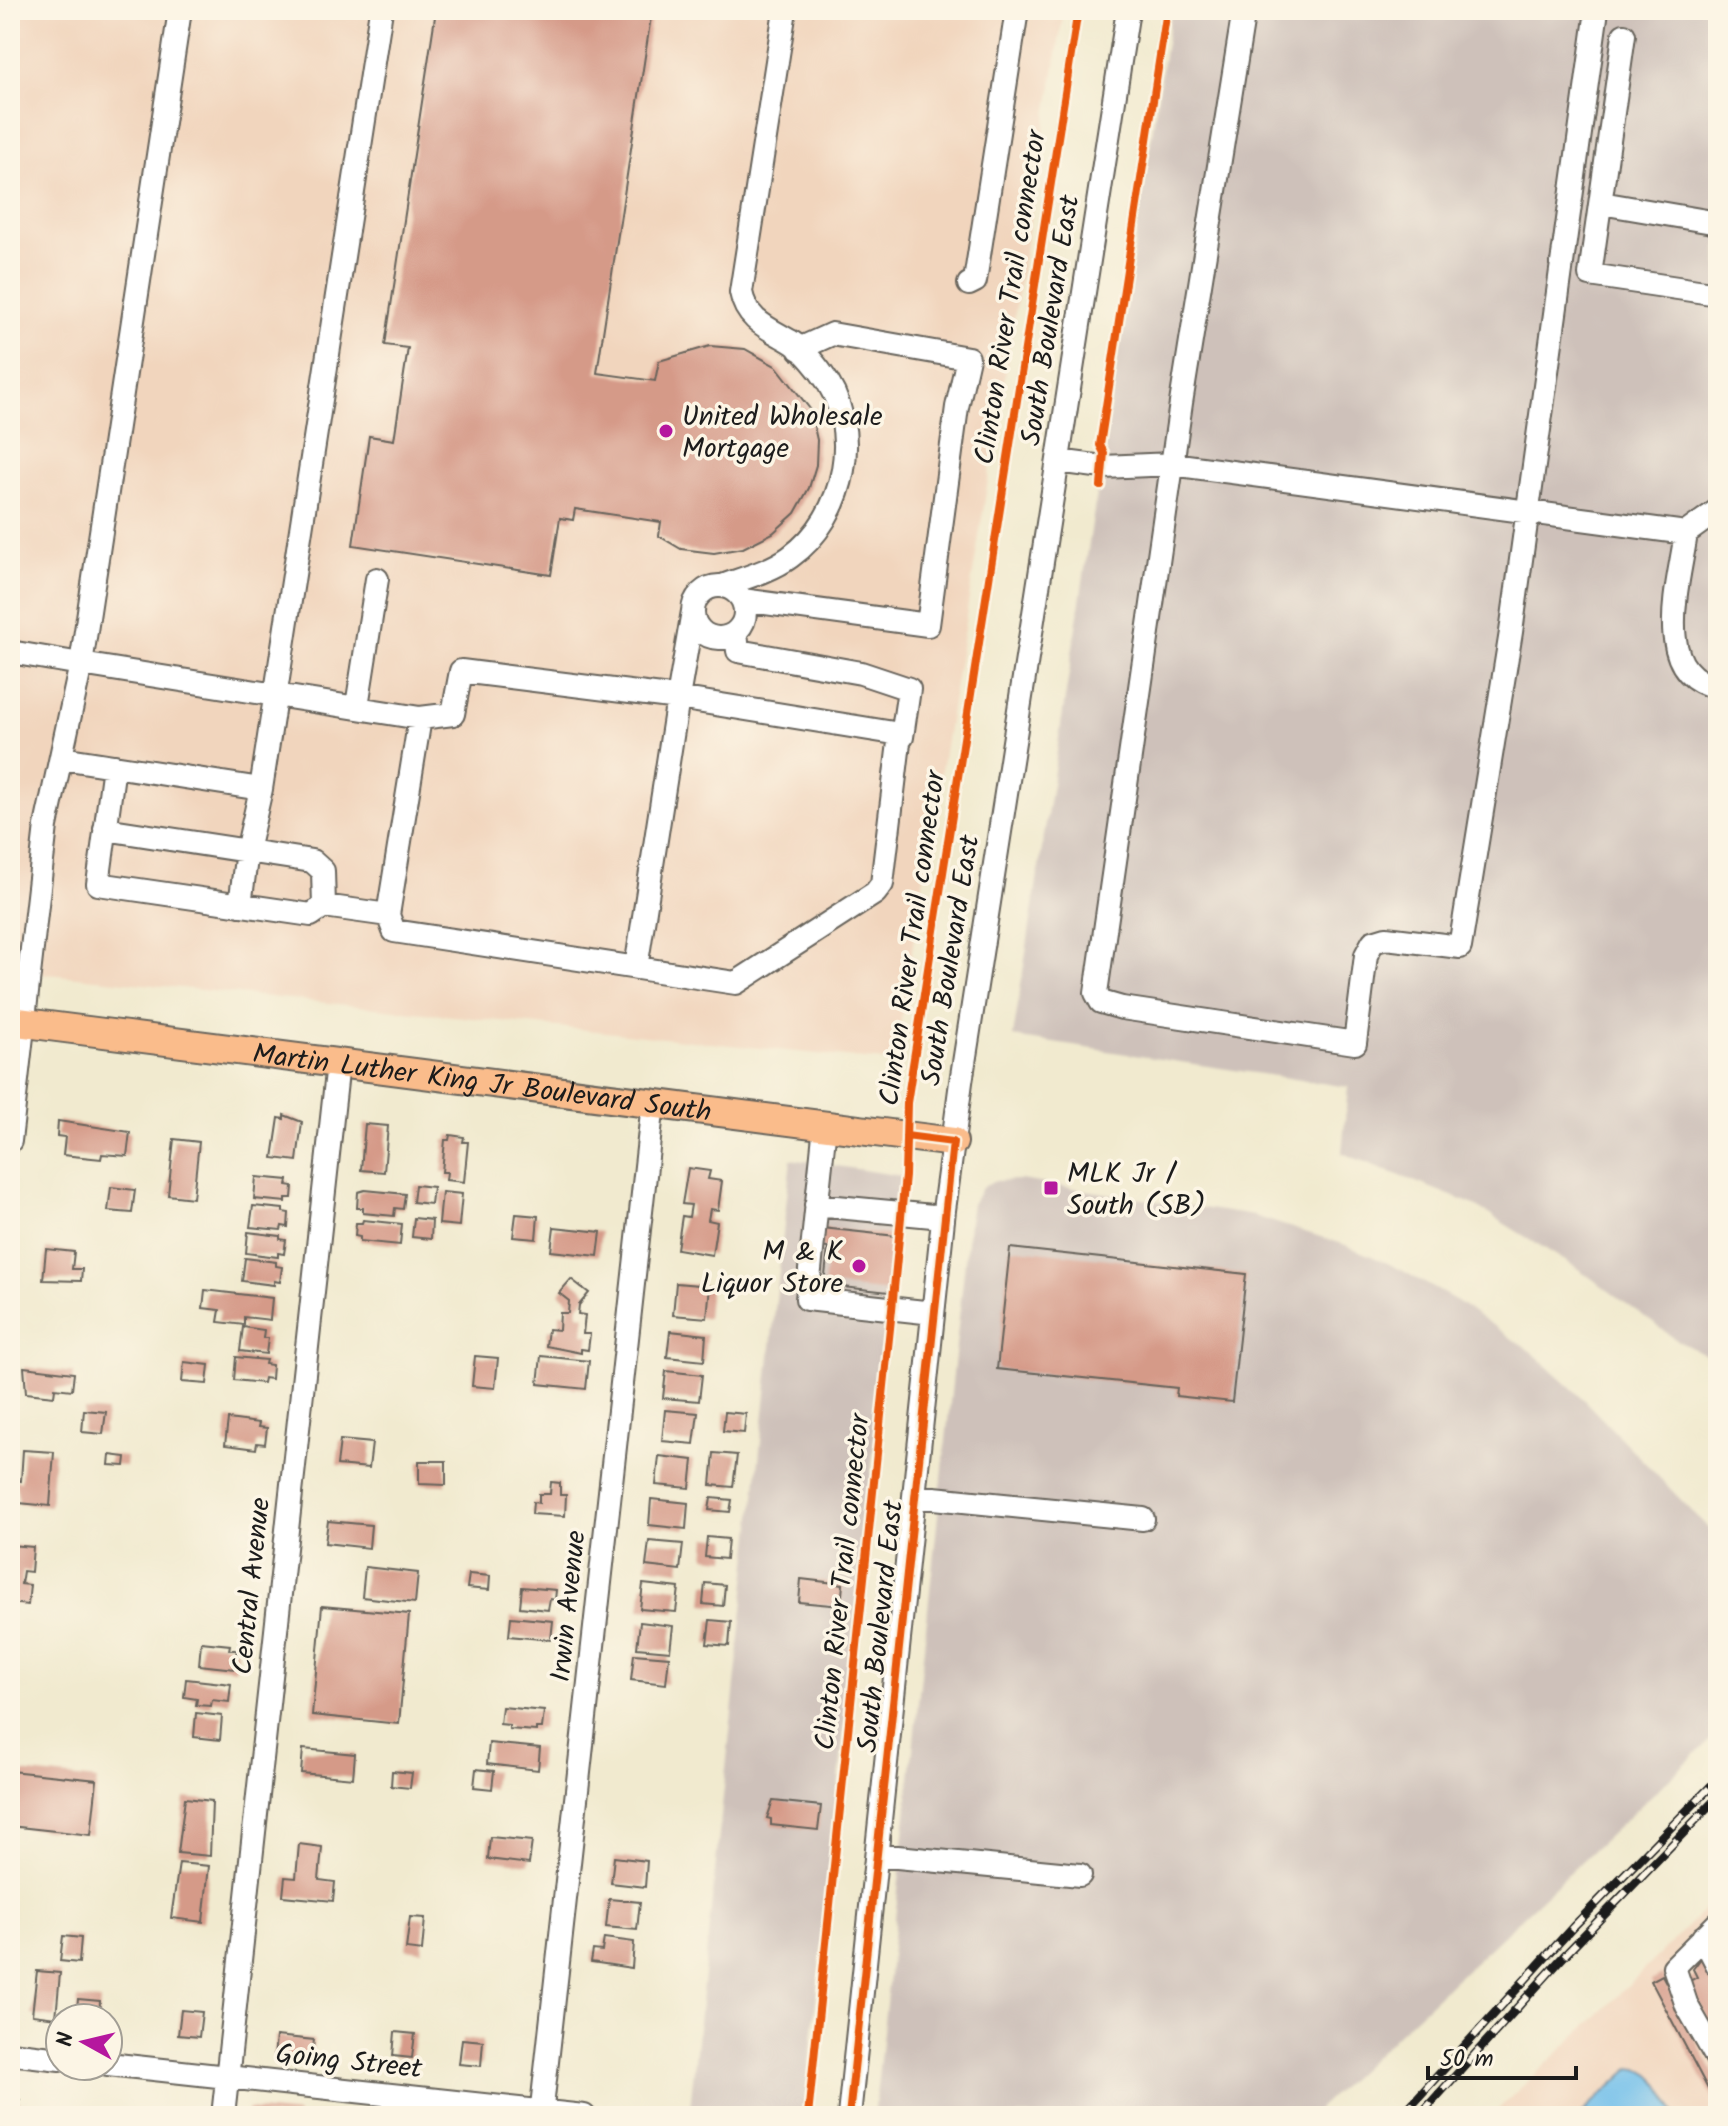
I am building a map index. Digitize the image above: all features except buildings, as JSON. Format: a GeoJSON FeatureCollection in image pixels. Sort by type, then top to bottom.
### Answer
{"type":"FeatureCollection","features":[{"type":"Feature","properties":{"kind":"main road","name":"Martin Luther King Jr Boulevard South"},"geometry":{"type":"LineString","coordinates":[[16,1022],[953,1142]]}},
{"type":"Feature","properties":{"kind":"street"},"geometry":{"type":"LineString","coordinates":[[10,1141],[16,1022],[46,826],[81,664],[180,10]]}},
{"type":"Feature","properties":{"kind":"street"},"geometry":{"type":"LineString","coordinates":[[240,905],[247,851],[261,789],[381,10]]}},
{"type":"Feature","properties":{"kind":"street"},"geometry":{"type":"LineString","coordinates":[[722,586],[788,558],[816,534],[834,503],[845,467],[844,433],[838,403],[822,373],[799,349],[756,322],[747,311],[741,292],[785,10]]}},
{"type":"Feature","properties":{"kind":"street"},"geometry":{"type":"LineString","coordinates":[[969,284],[975,281],[1017,10]]}},
{"type":"Feature","properties":{"kind":"street","name":"South Boulevard East"},"geometry":{"type":"LineString","coordinates":[[849,2116],[943,1217],[1127,10]]}},
{"type":"Feature","properties":{"kind":"street"},"geometry":{"type":"LineString","coordinates":[[1244,10],[1172,464],[1096,993],[1101,1002],[1122,1008],[1355,1043],[1366,955],[1373,942],[1386,938],[1460,947],[1527,514],[1597,10]]}},
{"type":"Feature","properties":{"kind":"street"},"geometry":{"type":"LineString","coordinates":[[1624,35],[1590,275],[1718,294]]}},
{"type":"Feature","properties":{"kind":"street"},"geometry":{"type":"LineString","coordinates":[[1601,203],[1718,223]]}},
{"type":"Feature","properties":{"kind":"street"},"geometry":{"type":"LineString","coordinates":[[742,600],[928,625],[957,407],[968,358],[832,334],[799,349]]}},
{"type":"Feature","properties":{"kind":"street"},"geometry":{"type":"LineString","coordinates":[[1058,461],[1107,468],[1172,464],[1686,533],[1718,510]]}},
{"type":"Feature","properties":{"kind":"street"},"geometry":{"type":"LineString","coordinates":[[1686,533],[1674,646],[1682,665],[1694,678],[1718,687]]}},
{"type":"Feature","properties":{"kind":"street"},"geometry":{"type":"LineString","coordinates":[[357,706],[377,579]]}},
{"type":"Feature","properties":{"kind":"street"},"geometry":{"type":"LineString","coordinates":[[420,718],[388,915],[394,931],[636,968],[742,982],[875,893],[882,884],[909,689],[861,673],[738,651],[736,632],[744,617],[742,600],[731,588],[722,586],[714,586],[699,595],[693,611],[678,698],[636,968]]}},
{"type":"Feature","properties":{"kind":"street"},"geometry":{"type":"LineString","coordinates":[[693,611],[698,627],[712,637],[736,632]]}},
{"type":"Feature","properties":{"kind":"street"},"geometry":{"type":"LineString","coordinates":[[10,652],[420,718],[453,714],[459,673],[464,670],[678,698],[897,732],[902,737]]}},
{"type":"Feature","properties":{"kind":"street"},"geometry":{"type":"LineString","coordinates":[[62,758],[261,789]]}},
{"type":"Feature","properties":{"kind":"street"},"geometry":{"type":"LineString","coordinates":[[114,766],[98,884],[311,915],[324,906],[388,915]]}},
{"type":"Feature","properties":{"kind":"street"},"geometry":{"type":"LineString","coordinates":[[105,829],[312,861],[323,871],[324,906]]}},
{"type":"Feature","properties":{"kind":"street","name":"Central Avenue"},"geometry":{"type":"LineString","coordinates":[[223,2116],[338,1063]]}},
{"type":"Feature","properties":{"kind":"street","name":"Irwin Avenue"},"geometry":{"type":"LineString","coordinates":[[542,2114],[653,1103]]}},
{"type":"Feature","properties":{"kind":"street"},"geometry":{"type":"LineString","coordinates":[[825,1125],[807,1299],[933,1313]]}},
{"type":"Feature","properties":{"kind":"street"},"geometry":{"type":"LineString","coordinates":[[816,1205],[943,1217]]}},
{"type":"Feature","properties":{"kind":"street"},"geometry":{"type":"LineString","coordinates":[[914,1496],[1143,1519]]}},
{"type":"Feature","properties":{"kind":"street"},"geometry":{"type":"LineString","coordinates":[[877,1855],[1080,1875]]}},
{"type":"Feature","properties":{"kind":"street"},"geometry":{"type":"LineString","coordinates":[[1711,1930],[1718,1966]]}},
{"type":"Feature","properties":{"kind":"street"},"geometry":{"type":"LineString","coordinates":[[1711,1930],[1674,1967],[1687,2006],[1718,2060]]}},
{"type":"Feature","properties":{"kind":"street"},"geometry":{"type":"LineString","coordinates":[[10,2053],[44,2057]]}},
{"type":"Feature","properties":{"kind":"street","name":"Going Street"},"geometry":{"type":"LineString","coordinates":[[124,2066],[542,2114],[584,2116]]}},
{"type":"Feature","properties":{"kind":"shaded area","name":"United Wholesale Mortgage"},"geometry":{"type":"Polygon","coordinates":[[[10,10],[1064,10],[894,1062],[10,970],[10,10]]]}},
{"type":"Feature","properties":{"kind":"shaded area"},"geometry":{"type":"Polygon","coordinates":[[[1171,10],[1718,10],[1718,1361],[1678,1341],[1580,1270],[1472,1204],[1342,1153],[1348,1087],[1013,1037],[1171,10]]]}},
{"type":"Feature","properties":{"kind":"shaded area"},"geometry":{"type":"Polygon","coordinates":[[[791,1159],[902,1176],[804,2116],[689,2116],[791,1159]]]}},
{"type":"Feature","properties":{"kind":"shaded area"},"geometry":{"type":"Polygon","coordinates":[[[1020,1180],[1254,1216],[1343,1244],[1392,1265],[1457,1301],[1533,1353],[1577,1393],[1718,1538],[1718,1733],[1310,2116],[874,2116],[972,1204],[982,1188],[994,1181],[1020,1180]]]}},
{"type":"Feature","properties":{"kind":"shaded area"},"geometry":{"type":"Polygon","coordinates":[[[1718,1896],[1718,2116],[1491,2116],[1593,2020],[1718,1896]]]}},
{"type":"Feature","properties":{"kind":"water"},"geometry":{"type":"Polygon","coordinates":[[[1631,2068],[1640,2069],[1654,2078],[1676,2116],[1579,2116],[1631,2068]]]}},
{"type":"Feature","properties":{"kind":"railway"},"geometry":{"type":"LineString","coordinates":[[1401,2116],[1573,1927],[1718,1779]]}},
{"type":"Feature","properties":{"kind":"railway"},"geometry":{"type":"LineString","coordinates":[[1419,2116],[1564,1956],[1718,1797]]}},
{"type":"Feature","properties":{"kind":"cycle path","name":"Clinton River Trail connector"},"geometry":{"type":"LineString","coordinates":[[808,2116],[905,1176],[907,1103],[1078,10]]}},
{"type":"Feature","properties":{"kind":"cycle path"},"geometry":{"type":"LineString","coordinates":[[1101,486],[1104,453],[1100,445],[1167,10]]}},
{"type":"Feature","properties":{"kind":"cycle path"},"geometry":{"type":"LineString","coordinates":[[849,2116],[953,1142],[906,1136]]}},
{"type":"Feature","properties":{"kind":"place","name":"United Wholesale Mortgage"},"geometry":{"type":"Point","coordinates":[666,431]}},
{"type":"Feature","properties":{"kind":"place","name":"MLK Jr / South (SB)"},"geometry":{"type":"Point","coordinates":[1051,1188]}},
{"type":"Feature","properties":{"kind":"place","name":"M & K Liquor Store"},"geometry":{"type":"Point","coordinates":[859,1266]}}]}
